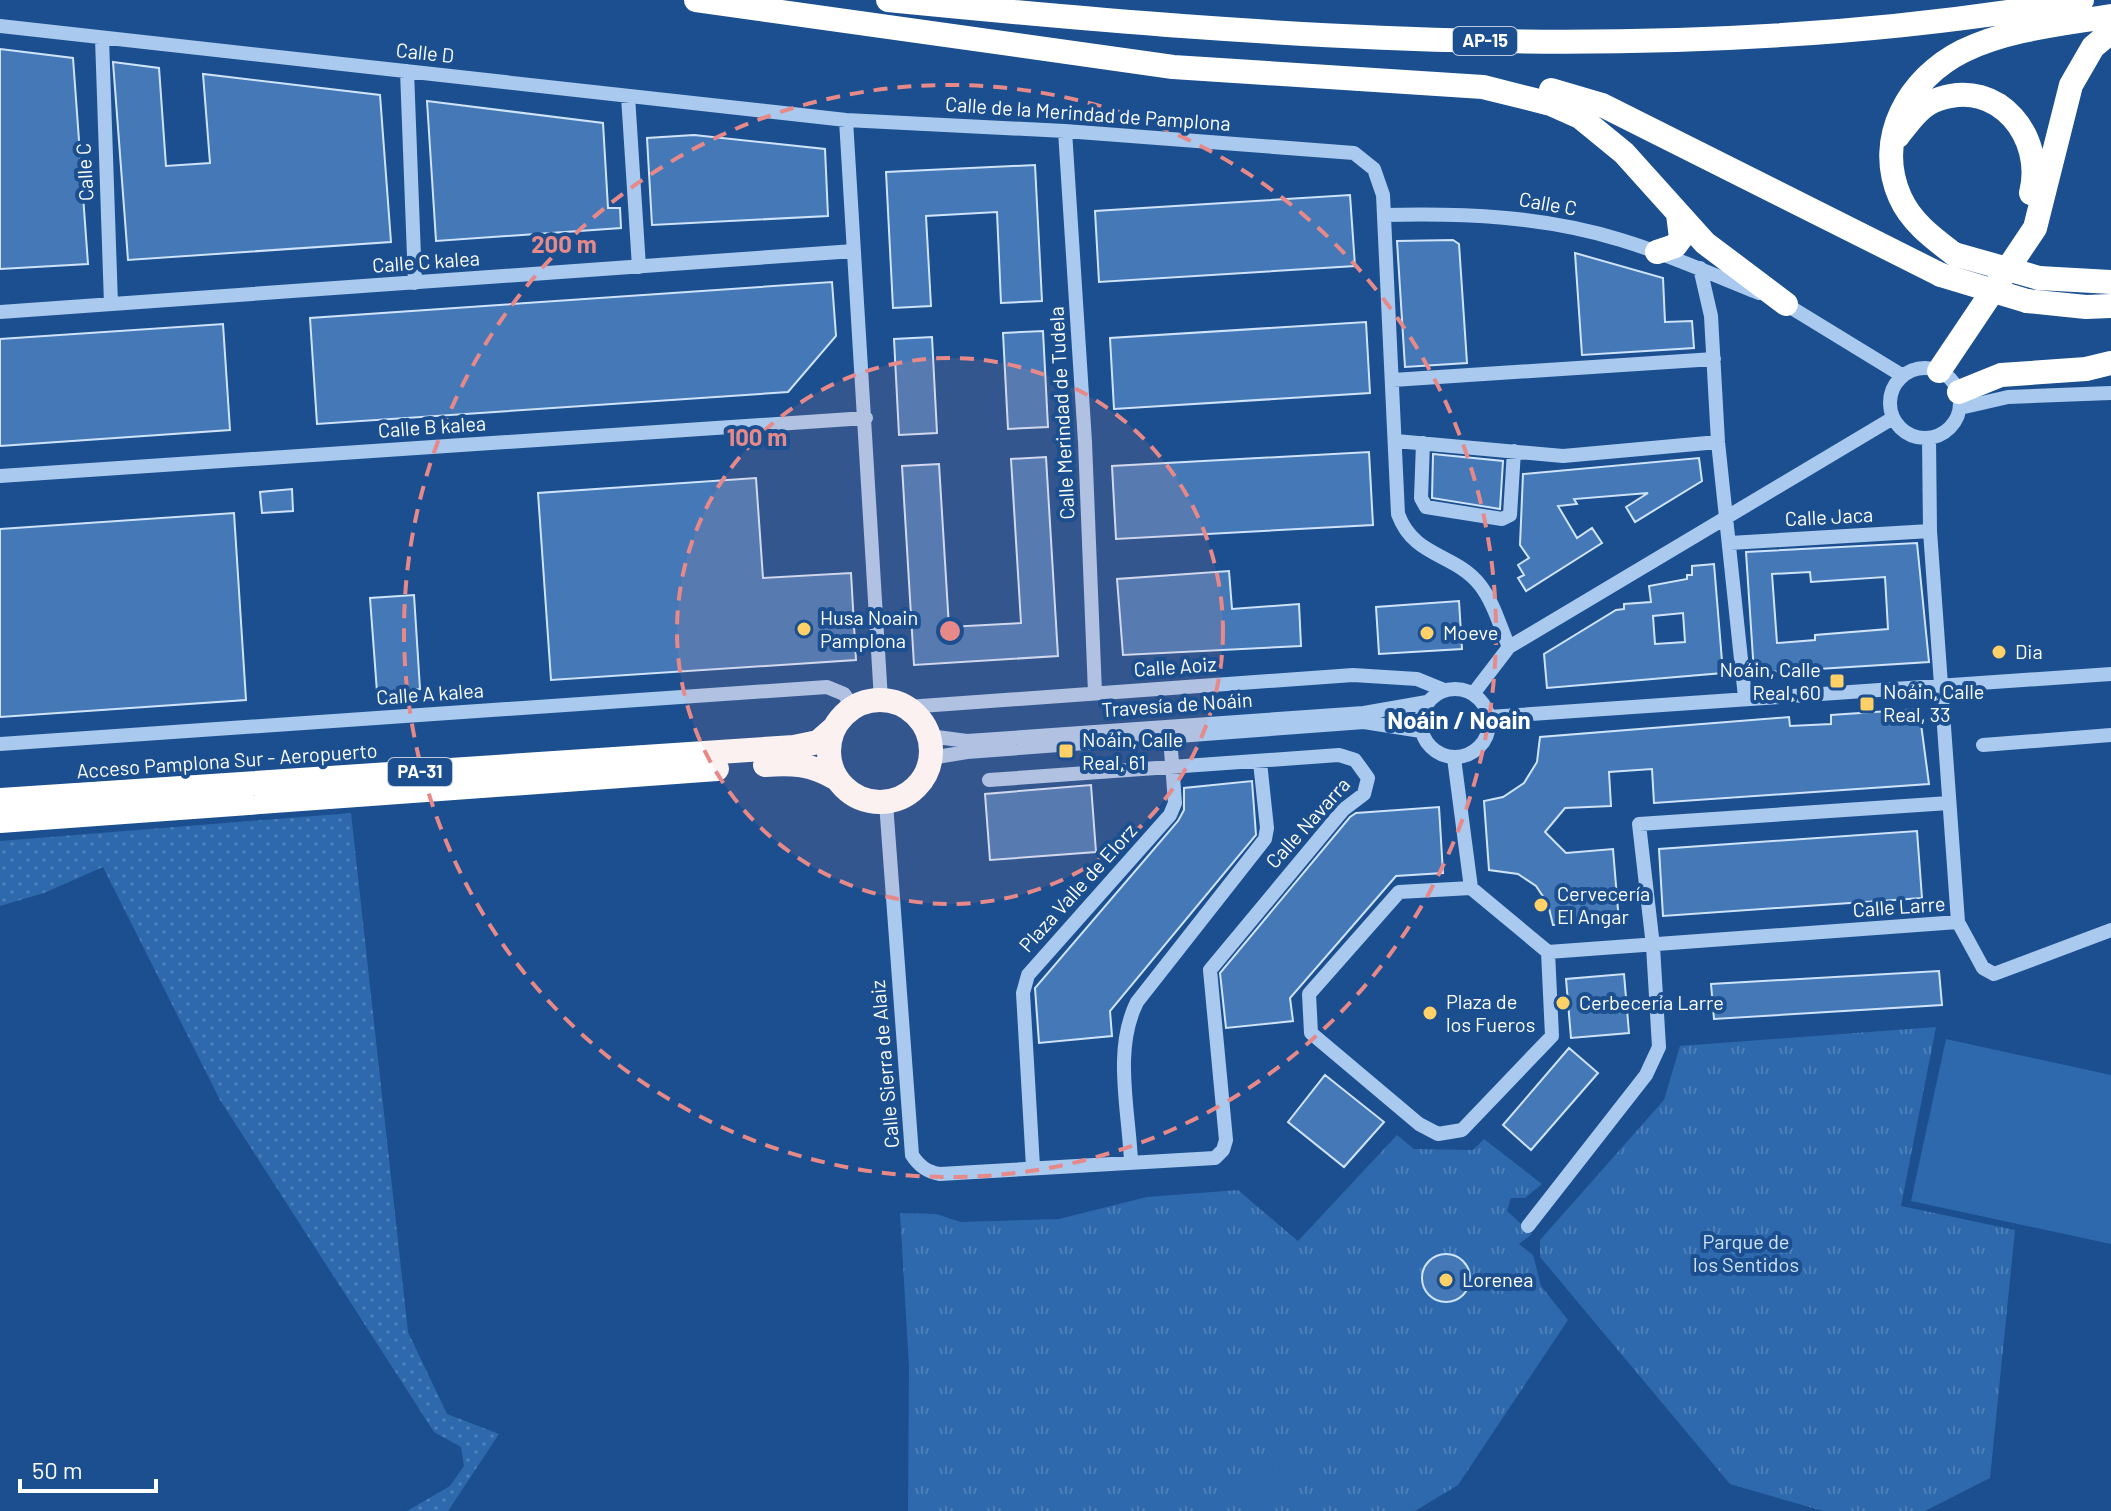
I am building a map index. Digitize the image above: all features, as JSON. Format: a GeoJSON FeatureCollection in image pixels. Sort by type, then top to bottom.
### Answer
{"type":"FeatureCollection","features":[{"type":"Feature","properties":{"kind":"highway"},"geometry":{"type":"LineString","coordinates":[[696,0],[1067,53],[1428,73],[1486,78],[1552,90],[1602,105],[2027,301],[2086,307],[2111,306]]}},
{"type":"Feature","properties":{"kind":"highway","name":"AP-15"},"geometry":{"type":"LineString","coordinates":[[888,0],[1133,24],[1479,41],[1760,35],[1899,25],[2082,0]]}},
{"type":"Feature","properties":{"kind":"highway"},"geometry":{"type":"LineString","coordinates":[[2111,16],[2028,30],[1964,50],[1931,72],[1904,100],[1892,144],[1900,197],[1947,265],[2039,278],[2111,282]]}},
{"type":"Feature","properties":{"kind":"highway"},"geometry":{"type":"LineString","coordinates":[[1939,371],[2035,228],[2071,85],[2093,47],[2111,32]]}},
{"type":"Feature","properties":{"kind":"highway"},"geometry":{"type":"LineString","coordinates":[[1134,59],[1173,67],[1483,87],[1551,104],[1580,117],[1624,153],[1705,243],[1786,304]]}},
{"type":"Feature","properties":{"kind":"highway"},"geometry":{"type":"LineString","coordinates":[[1892,144],[1915,114],[1939,99],[1968,96],[1994,101],[2016,117],[2026,135],[2035,177],[2021,247]]}},
{"type":"Feature","properties":{"kind":"highway"},"geometry":{"type":"LineString","coordinates":[[1657,252],[1675,246],[1681,238],[1678,214]]}},
{"type":"Feature","properties":{"kind":"highway"},"geometry":{"type":"LineString","coordinates":[[1959,400],[2001,375],[2086,369],[2111,363]]}},
{"type":"Feature","properties":{"kind":"highway"},"geometry":{"type":"LineString","coordinates":[[881,700],[907,707],[917,715],[930,747],[926,775],[916,789],[902,799],[886,803],[857,798],[835,778],[829,744],[834,728],[853,707],[881,700]]}},
{"type":"Feature","properties":{"kind":"highway","name":"Acceso Pamplona Sur - Aeropuerto"},"geometry":{"type":"LineString","coordinates":[[0,800],[794,747],[818,742],[834,728]]}},
{"type":"Feature","properties":{"kind":"highway","name":"PA-31"},"geometry":{"type":"LineString","coordinates":[[0,821],[795,763],[816,767],[835,778]]}},
{"type":"Feature","properties":{"kind":"street","name":"Calle D"},"geometry":{"type":"LineString","coordinates":[[0,26],[846,120]]}},
{"type":"Feature","properties":{"kind":"street","name":"Calle C"},"geometry":{"type":"LineString","coordinates":[[102,38],[111,304]]}},
{"type":"Feature","properties":{"kind":"street"},"geometry":{"type":"LineString","coordinates":[[407,71],[415,283]]}},
{"type":"Feature","properties":{"kind":"street"},"geometry":{"type":"LineString","coordinates":[[628,96],[639,267]]}},
{"type":"Feature","properties":{"kind":"street"},"geometry":{"type":"LineString","coordinates":[[846,120],[881,700]]}},
{"type":"Feature","properties":{"kind":"street","name":"Calle de la Merindad de Pamplona"},"geometry":{"type":"LineString","coordinates":[[846,120],[1065,131],[1346,151],[1362,157],[1374,169],[1383,195],[1398,514],[1404,531],[1418,545],[1468,574],[1480,585],[1509,647]]}},
{"type":"Feature","properties":{"kind":"street","name":"Calle Merindad de Tudela"},"geometry":{"type":"LineString","coordinates":[[1065,131],[1085,442],[1095,693]]}},
{"type":"Feature","properties":{"kind":"street","name":"Calle C"},"geometry":{"type":"LineString","coordinates":[[1384,215],[1526,219],[1618,239],[1700,268],[1786,304],[1903,376]]}},
{"type":"Feature","properties":{"kind":"street","name":"Calle C kalea"},"geometry":{"type":"LineString","coordinates":[[0,312],[854,251]]}},
{"type":"Feature","properties":{"kind":"street"},"geometry":{"type":"LineString","coordinates":[[1700,268],[1708,294],[1718,442],[1745,697]]}},
{"type":"Feature","properties":{"kind":"street"},"geometry":{"type":"LineString","coordinates":[[1393,380],[1714,359]]}},
{"type":"Feature","properties":{"kind":"street"},"geometry":{"type":"LineString","coordinates":[[1920,368],[1939,371],[1947,376],[1959,400],[1949,428],[1929,438],[1908,434],[1893,418],[1891,395],[1903,376],[1920,368]]}},
{"type":"Feature","properties":{"kind":"street"},"geometry":{"type":"LineString","coordinates":[[1959,400],[2111,393]]}},
{"type":"Feature","properties":{"kind":"street","name":"Calle B kalea"},"geometry":{"type":"LineString","coordinates":[[0,476],[866,418]]}},
{"type":"Feature","properties":{"kind":"street"},"geometry":{"type":"LineString","coordinates":[[1473,694],[1509,647],[1893,418]]}},
{"type":"Feature","properties":{"kind":"street"},"geometry":{"type":"LineString","coordinates":[[1929,438],[1930,531],[1941,684]]}},
{"type":"Feature","properties":{"kind":"street"},"geometry":{"type":"LineString","coordinates":[[1396,441],[1585,456],[1718,442]]}},
{"type":"Feature","properties":{"kind":"street"},"geometry":{"type":"LineString","coordinates":[[1423,443],[1421,498],[1426,507],[1502,519],[1510,515],[1514,451]]}},
{"type":"Feature","properties":{"kind":"street","name":"Calle Jaca"},"geometry":{"type":"LineString","coordinates":[[1730,543],[1930,531]]}},
{"type":"Feature","properties":{"kind":"street"},"geometry":{"type":"LineString","coordinates":[[1489,717],[2111,674]]}},
{"type":"Feature","properties":{"kind":"street","name":"Calle Aoiz"},"geometry":{"type":"LineString","coordinates":[[907,707],[1353,675],[1417,679],[1444,690]]}},
{"type":"Feature","properties":{"kind":"street","name":"Calle Larre"},"geometry":{"type":"LineString","coordinates":[[1548,952],[1958,922],[1941,684]]}},
{"type":"Feature","properties":{"kind":"street","name":"Calle A kalea"},"geometry":{"type":"LineString","coordinates":[[0,744],[827,687],[844,694],[853,707]]}},
{"type":"Feature","properties":{"kind":"street"},"geometry":{"type":"LineString","coordinates":[[1444,690],[1473,694],[1489,717],[1486,737],[1481,746],[1464,757],[1454,758],[1433,750],[1421,731],[1422,711],[1427,702],[1444,690]]}},
{"type":"Feature","properties":{"kind":"street","name":"Travesía de Noáin"},"geometry":{"type":"LineString","coordinates":[[930,747],[967,741],[1364,713],[1427,702]]}},
{"type":"Feature","properties":{"kind":"street","name":"Travesía de Noáin"},"geometry":{"type":"LineString","coordinates":[[930,747],[967,752],[1364,722],[1421,731]]}},
{"type":"Feature","properties":{"kind":"street"},"geometry":{"type":"LineString","coordinates":[[1983,745],[2111,735]]}},
{"type":"Feature","properties":{"kind":"street","name":"Plaza Valle de Elorz"},"geometry":{"type":"LineString","coordinates":[[1033,1167],[1023,993],[1028,975],[1170,815],[1175,803],[1170,737]]}},
{"type":"Feature","properties":{"kind":"street","name":"Calle Navarra"},"geometry":{"type":"LineString","coordinates":[[989,780],[1339,755],[1355,760],[1368,778],[1364,794],[1343,810],[1210,970],[1226,1140],[1223,1150],[1215,1158]]}},
{"type":"Feature","properties":{"kind":"street"},"geometry":{"type":"LineString","coordinates":[[1454,758],[1471,888],[1548,952],[1552,1036],[1462,1130],[1438,1134],[1419,1124],[1311,1033],[1309,994],[1399,892],[1471,888]]}},
{"type":"Feature","properties":{"kind":"street"},"geometry":{"type":"LineString","coordinates":[[1131,1162],[1125,1070],[1127,1023],[1137,1002],[1265,839],[1267,828],[1260,762]]}},
{"type":"Feature","properties":{"kind":"street","name":"Calle Sierra de Alaiz"},"geometry":{"type":"LineString","coordinates":[[886,803],[912,1155],[921,1166],[940,1174],[1215,1158]]}},
{"type":"Feature","properties":{"kind":"street"},"geometry":{"type":"LineString","coordinates":[[1528,1226],[1646,1075],[1659,1047],[1653,946],[1639,824],[1949,803]]}},
{"type":"Feature","properties":{"kind":"street"},"geometry":{"type":"LineString","coordinates":[[1958,922],[1983,968],[1994,974],[2111,930]]}},
{"type":"Feature","properties":{"kind":"green space"},"geometry":{"type":"Polygon","coordinates":[[[351,813],[408,1332],[447,1414],[499,1434],[448,1511],[407,1511],[450,1486],[464,1466],[461,1447],[434,1432],[220,1100],[103,867],[44,893],[0,906],[0,841],[351,813]]]}},
{"type":"Feature","properties":{"kind":"green space","name":"Parque de los Sentidos"},"geometry":{"type":"Polygon","coordinates":[[[1936,1027],[1901,1206],[2015,1230],[1990,1478],[1925,1511],[1823,1511],[1730,1484],[1540,1257],[1540,1240],[1664,1100],[1680,1046],[1936,1027]]]}},
{"type":"Feature","properties":{"kind":"green space"},"geometry":{"type":"Polygon","coordinates":[[[1946,1039],[2111,1075],[2111,1244],[1911,1201],[1946,1039]]]}},
{"type":"Feature","properties":{"kind":"green space"},"geometry":{"type":"Polygon","coordinates":[[[1397,1135],[1414,1149],[1473,1150],[1484,1139],[1542,1184],[1525,1198],[1511,1198],[1507,1211],[1532,1234],[1519,1244],[1533,1255],[1541,1286],[1568,1320],[1458,1485],[1415,1511],[908,1511],[909,1367],[900,1213],[936,1214],[961,1222],[1059,1219],[1147,1197],[1238,1190],[1298,1241],[1397,1135]]]}},
{"type":"Feature","properties":{"kind":"green space"},"geometry":{"type":"Polygon","coordinates":[[[1298,1461],[1306,1485],[1251,1503],[1244,1479],[1298,1461]]]}},
{"type":"Feature","properties":{"kind":"building"},"geometry":{"type":"Polygon","coordinates":[[[0,49],[73,58],[88,264],[0,269],[0,49]]]}},
{"type":"Feature","properties":{"kind":"building"},"geometry":{"type":"Polygon","coordinates":[[[113,62],[159,68],[166,166],[210,163],[203,74],[380,95],[391,242],[128,260],[113,62]]]}},
{"type":"Feature","properties":{"kind":"building"},"geometry":{"type":"Polygon","coordinates":[[[427,101],[603,123],[608,208],[620,208],[621,228],[436,241],[427,101]]]}},
{"type":"Feature","properties":{"kind":"building"},"geometry":{"type":"Polygon","coordinates":[[[694,135],[825,149],[828,216],[652,225],[647,138],[694,135]]]}},
{"type":"Feature","properties":{"kind":"building"},"geometry":{"type":"Polygon","coordinates":[[[1035,165],[1042,301],[1001,303],[997,212],[926,216],[931,306],[893,308],[886,172],[1035,165]]]}},
{"type":"Feature","properties":{"kind":"building"},"geometry":{"type":"Polygon","coordinates":[[[1350,195],[1355,266],[1099,282],[1095,211],[1350,195]]]}},
{"type":"Feature","properties":{"kind":"building"},"geometry":{"type":"Polygon","coordinates":[[[1453,240],[1459,244],[1467,363],[1405,367],[1397,241],[1453,240]]]}},
{"type":"Feature","properties":{"kind":"building"},"geometry":{"type":"Polygon","coordinates":[[[1575,253],[1663,278],[1665,322],[1692,321],[1694,348],[1582,355],[1575,253]]]}},
{"type":"Feature","properties":{"kind":"building"},"geometry":{"type":"Polygon","coordinates":[[[832,282],[836,336],[788,392],[317,424],[310,318],[832,282]]]}},
{"type":"Feature","properties":{"kind":"building"},"geometry":{"type":"Polygon","coordinates":[[[1366,322],[1370,393],[1114,409],[1110,338],[1366,322]]]}},
{"type":"Feature","properties":{"kind":"building"},"geometry":{"type":"Polygon","coordinates":[[[223,324],[230,430],[0,446],[0,339],[223,324]]]}},
{"type":"Feature","properties":{"kind":"building"},"geometry":{"type":"Polygon","coordinates":[[[1043,331],[1048,427],[1008,429],[1003,333],[1043,331]]]}},
{"type":"Feature","properties":{"kind":"building"},"geometry":{"type":"Polygon","coordinates":[[[932,337],[937,433],[899,435],[894,339],[932,337]]]}},
{"type":"Feature","properties":{"kind":"building"},"geometry":{"type":"Polygon","coordinates":[[[1369,452],[1373,525],[1116,539],[1112,466],[1369,452]]]}},
{"type":"Feature","properties":{"kind":"building"},"geometry":{"type":"Polygon","coordinates":[[[1433,454],[1503,461],[1500,509],[1432,498],[1433,454]]]}},
{"type":"Feature","properties":{"kind":"building"},"geometry":{"type":"Polygon","coordinates":[[[1046,457],[1058,656],[914,665],[902,466],[939,464],[949,627],[1021,623],[1011,459],[1046,457]]]}},
{"type":"Feature","properties":{"kind":"building"},"geometry":{"type":"Polygon","coordinates":[[[1699,458],[1702,481],[1635,522],[1626,507],[1648,493],[1574,499],[1577,504],[1558,506],[1577,538],[1592,528],[1602,543],[1526,591],[1518,578],[1524,575],[1518,565],[1529,558],[1520,545],[1523,474],[1699,458]]]}},
{"type":"Feature","properties":{"kind":"building"},"geometry":{"type":"Polygon","coordinates":[[[756,478],[763,578],[851,573],[856,660],[551,680],[538,493],[756,478]]]}},
{"type":"Feature","properties":{"kind":"building"},"geometry":{"type":"Polygon","coordinates":[[[292,489],[293,511],[262,513],[260,492],[292,489]]]}},
{"type":"Feature","properties":{"kind":"building"},"geometry":{"type":"Polygon","coordinates":[[[234,513],[246,700],[0,717],[0,529],[234,513]]]}},
{"type":"Feature","properties":{"kind":"building"},"geometry":{"type":"Polygon","coordinates":[[[1917,543],[1929,662],[1754,673],[1746,552],[1917,543]],[[1810,572],[1772,574],[1777,643],[1815,640],[1815,635],[1888,629],[1885,577],[1811,582],[1810,572]]]}},
{"type":"Feature","properties":{"kind":"building"},"geometry":{"type":"Polygon","coordinates":[[[1714,564],[1723,673],[1547,688],[1544,654],[1616,610],[1624,609],[1624,604],[1651,602],[1649,586],[1687,579],[1687,575],[1692,575],[1692,566],[1714,564]],[[1683,613],[1653,616],[1655,644],[1685,642],[1683,613]]]}},
{"type":"Feature","properties":{"kind":"building"},"geometry":{"type":"Polygon","coordinates":[[[1229,571],[1232,609],[1299,604],[1301,646],[1123,655],[1117,579],[1229,571]]]}},
{"type":"Feature","properties":{"kind":"building"},"geometry":{"type":"Polygon","coordinates":[[[414,595],[420,689],[377,692],[370,598],[414,595]]]}},
{"type":"Feature","properties":{"kind":"building"},"geometry":{"type":"Polygon","coordinates":[[[1459,601],[1462,649],[1379,654],[1376,607],[1459,601]]]}},
{"type":"Feature","properties":{"kind":"building"},"geometry":{"type":"Polygon","coordinates":[[[1919,709],[1929,784],[1654,803],[1652,769],[1609,772],[1611,806],[1565,808],[1545,832],[1566,853],[1613,849],[1619,922],[1553,925],[1548,904],[1536,886],[1518,874],[1489,870],[1484,801],[1503,797],[1524,783],[1537,762],[1540,737],[1789,717],[1790,726],[1831,724],[1831,715],[1919,709]]]}},
{"type":"Feature","properties":{"kind":"building"},"geometry":{"type":"Polygon","coordinates":[[[1252,781],[1256,835],[1110,1011],[1112,1036],[1039,1043],[1035,988],[1178,821],[1184,810],[1184,788],[1252,781]]]}},
{"type":"Feature","properties":{"kind":"building"},"geometry":{"type":"Polygon","coordinates":[[[1091,785],[1096,852],[990,860],[985,794],[1091,785]]]}},
{"type":"Feature","properties":{"kind":"building"},"geometry":{"type":"Polygon","coordinates":[[[1439,807],[1443,873],[1396,876],[1290,998],[1293,1021],[1226,1028],[1220,973],[1350,817],[1356,813],[1439,807]]]}},
{"type":"Feature","properties":{"kind":"building"},"geometry":{"type":"Polygon","coordinates":[[[1917,831],[1922,898],[1663,916],[1659,849],[1917,831]]]}},
{"type":"Feature","properties":{"kind":"building"},"geometry":{"type":"Polygon","coordinates":[[[1939,971],[1942,1005],[1714,1019],[1711,984],[1939,971]]]}},
{"type":"Feature","properties":{"kind":"building"},"geometry":{"type":"Polygon","coordinates":[[[1624,974],[1629,1033],[1571,1038],[1566,979],[1624,974]]]}},
{"type":"Feature","properties":{"kind":"building"},"geometry":{"type":"Polygon","coordinates":[[[1569,1048],[1598,1073],[1531,1150],[1503,1125],[1569,1048]]]}},
{"type":"Feature","properties":{"kind":"building"},"geometry":{"type":"Polygon","coordinates":[[[1325,1075],[1384,1122],[1344,1167],[1288,1122],[1325,1075]]]}},
{"type":"Feature","properties":{"kind":"building","name":"Lorenea"},"geometry":{"type":"Polygon","coordinates":[[[1446,1254],[1463,1261],[1470,1278],[1463,1295],[1446,1302],[1429,1295],[1422,1278],[1429,1261],[1446,1254]]]}},
{"type":"Feature","properties":{"kind":"place","name":"Husa Noain Pamplona"},"geometry":{"type":"Point","coordinates":[804,629]}},
{"type":"Feature","properties":{"kind":"place","name":"Moeve"},"geometry":{"type":"Point","coordinates":[1427,633]}},
{"type":"Feature","properties":{"kind":"place","name":"Dia"},"geometry":{"type":"Point","coordinates":[1999,652]}},
{"type":"Feature","properties":{"kind":"place","name":"Noáin, Calle Real, 60"},"geometry":{"type":"Point","coordinates":[1837,681]}},
{"type":"Feature","properties":{"kind":"place","name":"Noáin, Calle Real, 33"},"geometry":{"type":"Point","coordinates":[1867,704]}},
{"type":"Feature","properties":{"kind":"place","name":"Noáin, Calle Real, 61"},"geometry":{"type":"Point","coordinates":[1066,751]}},
{"type":"Feature","properties":{"kind":"place","name":"Cervecería El Angar"},"geometry":{"type":"Point","coordinates":[1541,905]}},
{"type":"Feature","properties":{"kind":"place","name":"Cerbecería Larre"},"geometry":{"type":"Point","coordinates":[1563,1003]}},
{"type":"Feature","properties":{"kind":"place","name":"Plaza de los Fueros"},"geometry":{"type":"Point","coordinates":[1430,1013]}},
{"type":"Feature","properties":{"kind":"place","name":"Lorenea"},"geometry":{"type":"Point","coordinates":[1446,1280]}},
{"type":"Feature","properties":{"kind":"district","name":"Noáin / Noain"},"geometry":{"type":"Point","coordinates":[1459,721]}}]}
